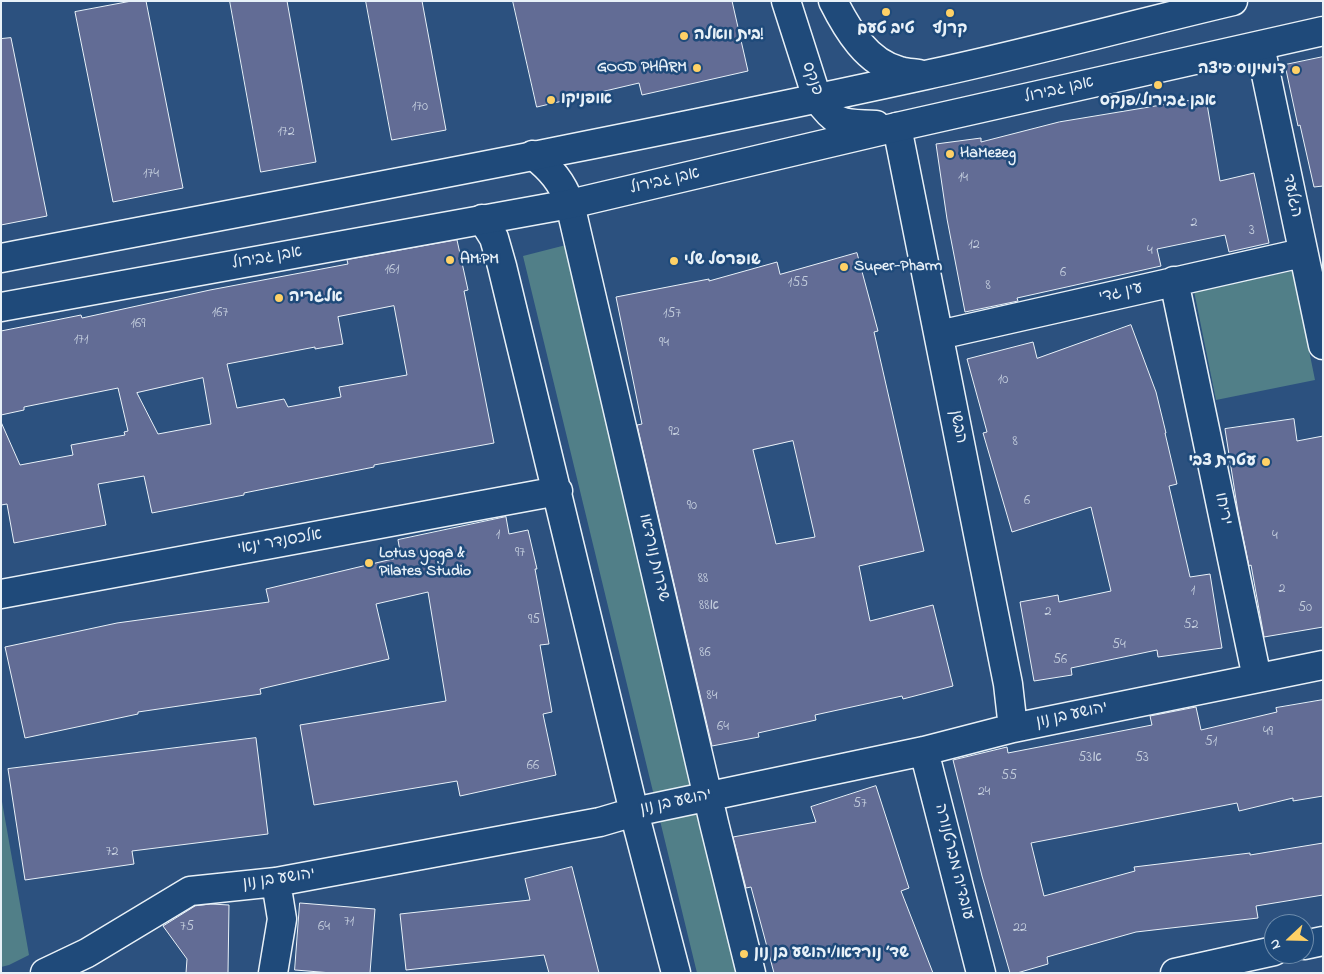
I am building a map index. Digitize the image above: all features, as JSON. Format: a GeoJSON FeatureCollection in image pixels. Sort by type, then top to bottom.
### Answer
{"type":"FeatureCollection","features":[{"type":"Feature","properties":{"kind":"street","name":"פנקס"},"geometry":{"type":"LineString","coordinates":[[786,1],[817,98],[832,118],[844,123],[897,127]]}},
{"type":"Feature","properties":{"kind":"street"},"geometry":{"type":"LineString","coordinates":[[833,1],[849,30],[874,57],[886,66],[899,71],[928,75]]}},
{"type":"Feature","properties":{"kind":"street"},"geometry":{"type":"LineString","coordinates":[[1,258],[533,156],[928,75],[1220,3]]}},
{"type":"Feature","properties":{"kind":"street","name":"אבן גבירול"},"geometry":{"type":"LineString","coordinates":[[1,307],[570,204],[897,127],[1323,31]]}},
{"type":"Feature","properties":{"kind":"street","name":"הגלעד"},"geometry":{"type":"LineString","coordinates":[[1260,46],[1323,346]]}},
{"type":"Feature","properties":{"kind":"street","name":"הבשן"},"geometry":{"type":"LineString","coordinates":[[897,127],[1008,684],[1013,728]]}},
{"type":"Feature","properties":{"kind":"street","name":"שדרות נורדאו"},"geometry":{"type":"LineString","coordinates":[[533,156],[560,181],[570,204],[751,973]]}},
{"type":"Feature","properties":{"kind":"street"},"geometry":{"type":"LineString","coordinates":[[482,219],[494,238],[500,257],[634,812],[676,973]]}},
{"type":"Feature","properties":{"kind":"street","name":"עין גדי"},"geometry":{"type":"LineString","coordinates":[[939,335],[1302,253]]}},
{"type":"Feature","properties":{"kind":"street","name":"יריחו"},"geometry":{"type":"LineString","coordinates":[[1174,282],[1257,678]]}},
{"type":"Feature","properties":{"kind":"street","name":"אלכסנדר ינאי"},"geometry":{"type":"LineString","coordinates":[[1,594],[558,491]]}},
{"type":"Feature","properties":{"kind":"street","name":"יהושע בן נון"},"geometry":{"type":"LineString","coordinates":[[45,973],[87,954],[190,891],[276,882],[600,822],[634,812],[924,751],[1013,728],[1323,665]]}},
{"type":"Feature","properties":{"kind":"street","name":"עובדיה מברטנורה"},"geometry":{"type":"LineString","coordinates":[[924,751],[981,973]]}},
{"type":"Feature","properties":{"kind":"street"},"geometry":{"type":"LineString","coordinates":[[273,973],[282,918],[276,882]]}},
{"type":"Feature","properties":{"kind":"street"},"geometry":{"type":"LineString","coordinates":[[1175,973],[1233,966],[1264,955]]}},
{"type":"Feature","properties":{"kind":"green space"},"geometry":{"type":"Polygon","coordinates":[[[566,245],[741,973],[697,973],[523,256],[566,245]]]}},
{"type":"Feature","properties":{"kind":"green space"},"geometry":{"type":"Polygon","coordinates":[[[1293,271],[1315,380],[1216,400],[1194,291],[1293,271]]]}},
{"type":"Feature","properties":{"kind":"green space"},"geometry":{"type":"Polygon","coordinates":[[[1,796],[29,955],[1,967],[1,796]]]}},
{"type":"Feature","properties":{"kind":"building"},"geometry":{"type":"Polygon","coordinates":[[[132,1],[146,1],[183,188],[113,202],[75,12],[132,1]]]}},
{"type":"Feature","properties":{"kind":"building"},"geometry":{"type":"Polygon","coordinates":[[[230,1],[287,1],[316,162],[261,172],[230,1]]]}},
{"type":"Feature","properties":{"kind":"building"},"geometry":{"type":"Polygon","coordinates":[[[366,1],[422,1],[446,130],[392,140],[366,1]]]}},
{"type":"Feature","properties":{"kind":"building"},"geometry":{"type":"Polygon","coordinates":[[[513,1],[732,1],[748,71],[642,95],[639,83],[537,107],[513,1]]]}},
{"type":"Feature","properties":{"kind":"building"},"geometry":{"type":"Polygon","coordinates":[[[11,38],[47,216],[1,225],[1,39],[11,38]]]}},
{"type":"Feature","properties":{"kind":"building"},"geometry":{"type":"Polygon","coordinates":[[[1323,57],[1323,186],[1314,187],[1285,65],[1323,57]]]}},
{"type":"Feature","properties":{"kind":"building"},"geometry":{"type":"Polygon","coordinates":[[[1206,98],[1220,181],[1254,173],[1269,243],[1229,252],[1225,235],[1157,249],[1161,266],[1017,298],[1018,301],[965,312],[947,219],[936,144],[981,138],[981,142],[1059,122],[1206,98]]]}},
{"type":"Feature","properties":{"kind":"building"},"geometry":{"type":"Polygon","coordinates":[[[457,240],[468,290],[464,291],[494,443],[374,465],[374,467],[152,513],[144,476],[98,484],[106,525],[14,543],[7,504],[1,505],[1,422],[20,465],[73,455],[71,445],[125,435],[124,432],[128,431],[118,388],[24,407],[24,410],[1,415],[1,331],[81,315],[82,318],[210,290],[348,264],[347,260],[457,240]],[[394,306],[338,317],[343,344],[315,349],[315,347],[227,364],[237,408],[284,399],[288,407],[341,397],[339,387],[407,375],[394,306]],[[203,378],[137,393],[158,434],[211,424],[203,378]]]}},
{"type":"Feature","properties":{"kind":"building"},"geometry":{"type":"Polygon","coordinates":[[[857,253],[878,331],[874,332],[924,551],[859,566],[870,621],[933,605],[953,686],[903,699],[902,696],[815,715],[816,720],[758,733],[759,737],[712,746],[637,425],[642,424],[616,297],[709,279],[709,281],[777,262],[780,274],[857,253]],[[793,441],[753,450],[776,544],[815,537],[793,441]]]}},
{"type":"Feature","properties":{"kind":"building"},"geometry":{"type":"Polygon","coordinates":[[[1131,325],[1156,392],[1166,433],[1177,484],[1169,486],[1190,577],[1210,574],[1222,648],[1158,657],[1157,650],[1071,668],[1072,675],[1034,681],[1020,602],[1058,595],[1059,602],[1111,591],[1091,507],[1012,532],[983,433],[987,432],[967,359],[1033,342],[1037,358],[1131,325]]]}},
{"type":"Feature","properties":{"kind":"building"},"geometry":{"type":"Polygon","coordinates":[[[1294,419],[1297,441],[1323,436],[1323,627],[1264,637],[1251,565],[1249,566],[1238,512],[1225,429],[1294,419]]]}},
{"type":"Feature","properties":{"kind":"building"},"geometry":{"type":"Polygon","coordinates":[[[506,517],[509,534],[528,530],[537,569],[535,569],[549,644],[540,645],[552,712],[543,714],[556,775],[460,796],[457,781],[314,805],[300,725],[446,701],[428,592],[376,604],[389,659],[260,689],[261,694],[138,712],[138,714],[25,738],[5,647],[117,623],[269,602],[266,589],[401,557],[398,540],[506,517]]]}},
{"type":"Feature","properties":{"kind":"building"},"geometry":{"type":"Polygon","coordinates":[[[1323,700],[1323,796],[1293,801],[1293,798],[1239,811],[1237,803],[1031,843],[1044,896],[1135,871],[1134,867],[1250,853],[1250,855],[1323,843],[1323,895],[1256,906],[1258,918],[1136,932],[1047,957],[1048,964],[1017,973],[1010,973],[982,876],[953,760],[1007,747],[1008,753],[1152,725],[1150,716],[1196,707],[1201,730],[1277,712],[1276,708],[1323,700]]]}},
{"type":"Feature","properties":{"kind":"building"},"geometry":{"type":"Polygon","coordinates":[[[256,738],[268,834],[132,851],[134,864],[25,880],[8,769],[256,738]]]}},
{"type":"Feature","properties":{"kind":"building"},"geometry":{"type":"Polygon","coordinates":[[[876,786],[909,888],[901,891],[933,973],[774,973],[751,887],[746,888],[733,837],[816,822],[811,807],[876,786]]]}},
{"type":"Feature","properties":{"kind":"building"},"geometry":{"type":"Polygon","coordinates":[[[572,867],[599,973],[549,973],[544,955],[406,970],[400,914],[530,900],[525,879],[572,867]]]}},
{"type":"Feature","properties":{"kind":"building"},"geometry":{"type":"Polygon","coordinates":[[[300,903],[375,909],[370,973],[332,973],[295,970],[300,903]]]}},
{"type":"Feature","properties":{"kind":"building"},"geometry":{"type":"Polygon","coordinates":[[[211,904],[229,905],[228,973],[186,973],[187,959],[163,926],[195,906],[211,904]]]}},
{"type":"Feature","properties":{"kind":"place","name":"טיב טעם"},"geometry":{"type":"Point","coordinates":[886,12]}},
{"type":"Feature","properties":{"kind":"place","name":"קרנף"},"geometry":{"type":"Point","coordinates":[950,13]}},
{"type":"Feature","properties":{"kind":"place","name":"בית וואלה!"},"geometry":{"type":"Point","coordinates":[684,36]}},
{"type":"Feature","properties":{"kind":"place","name":"GOOD PHARM"},"geometry":{"type":"Point","coordinates":[697,68]}},
{"type":"Feature","properties":{"kind":"place","name":"דומינוס פיצה"},"geometry":{"type":"Point","coordinates":[1296,70]}},
{"type":"Feature","properties":{"kind":"place","name":"אבן גבירול/פנקס"},"geometry":{"type":"Point","coordinates":[1158,85]}},
{"type":"Feature","properties":{"kind":"place","name":"אופניקו"},"geometry":{"type":"Point","coordinates":[551,100]}},
{"type":"Feature","properties":{"kind":"place","name":"HaMezeg"},"geometry":{"type":"Point","coordinates":[950,154]}},
{"type":"Feature","properties":{"kind":"place","name":"AM:PM"},"geometry":{"type":"Point","coordinates":[450,260]}},
{"type":"Feature","properties":{"kind":"place","name":"שופרסל שלי"},"geometry":{"type":"Point","coordinates":[674,261]}},
{"type":"Feature","properties":{"kind":"place","name":"Super-Pharm"},"geometry":{"type":"Point","coordinates":[844,267]}},
{"type":"Feature","properties":{"kind":"place","name":"אלגריה"},"geometry":{"type":"Point","coordinates":[279,298]}},
{"type":"Feature","properties":{"kind":"place","name":"עטרת צבי"},"geometry":{"type":"Point","coordinates":[1266,462]}},
{"type":"Feature","properties":{"kind":"place","name":"Lotus yoga & Pilates Studio"},"geometry":{"type":"Point","coordinates":[369,563]}},
{"type":"Feature","properties":{"kind":"place","name":"שד׳ נורדאו/יהושע בן נון"},"geometry":{"type":"Point","coordinates":[744,954]}}]}
